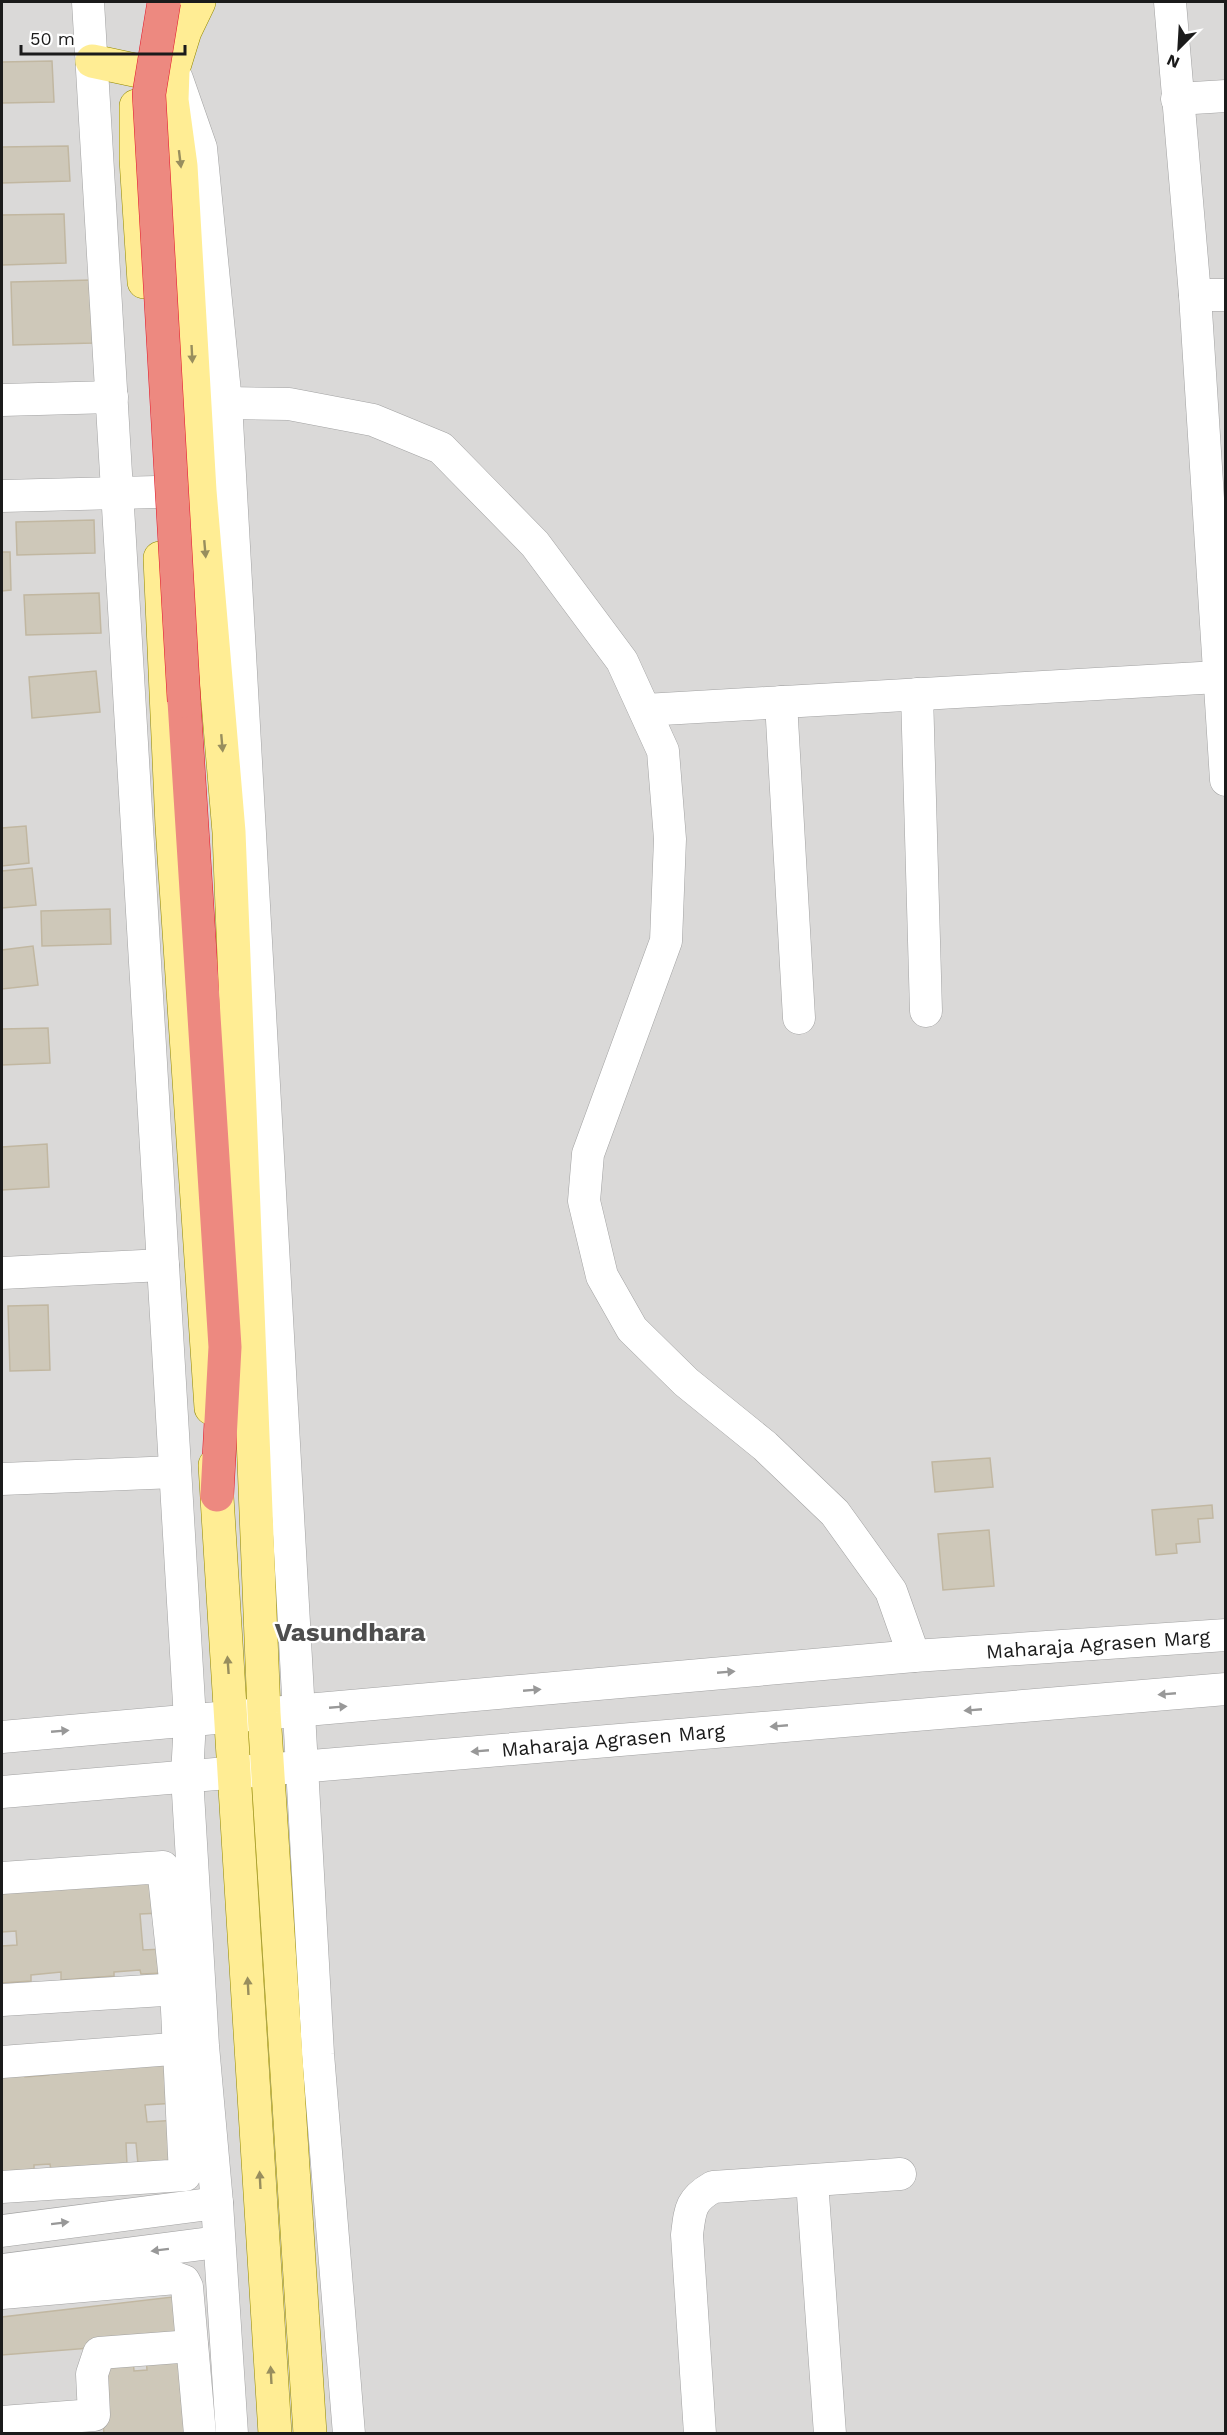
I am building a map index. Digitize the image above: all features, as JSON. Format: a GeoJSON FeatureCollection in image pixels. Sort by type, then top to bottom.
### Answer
{"type":"FeatureCollection","features":[{"type":"Feature","properties":{"kind":"highway"},"geometry":{"type":"LineString","coordinates":[[164,2],[150,94],[184,701],[225,1347],[217,1495]]}},
{"type":"Feature","properties":{"kind":"main road"},"geometry":{"type":"LineString","coordinates":[[199,2],[185,31],[173,70],[172,100],[182,166],[200,491],[229,832],[264,1713],[310,2433]]}},
{"type":"Feature","properties":{"kind":"main road"},"geometry":{"type":"LineString","coordinates":[[185,31],[149,15],[136,88],[136,159],[157,492],[172,826],[235,1772],[275,2433]]}},
{"type":"Feature","properties":{"kind":"main road"},"geometry":{"type":"LineString","coordinates":[[92,62],[139,71]]}},
{"type":"Feature","properties":{"kind":"street"},"geometry":{"type":"LineString","coordinates":[[2,2187],[185,2175],[191,2047],[188,1988],[187,1776],[190,1720],[88,2]]}},
{"type":"Feature","properties":{"kind":"street"},"geometry":{"type":"LineString","coordinates":[[1170,2],[1177,99],[1210,295],[1218,677],[1223,711],[1226,780]]}},
{"type":"Feature","properties":{"kind":"street"},"geometry":{"type":"LineString","coordinates":[[173,70],[201,147],[226,403],[318,2054],[349,2433]]}},
{"type":"Feature","properties":{"kind":"street"},"geometry":{"type":"LineString","coordinates":[[1177,99],[1226,96]]}},
{"type":"Feature","properties":{"kind":"street"},"geometry":{"type":"LineString","coordinates":[[2,400],[112,397]]}},
{"type":"Feature","properties":{"kind":"street"},"geometry":{"type":"LineString","coordinates":[[226,403],[289,404],[373,420],[441,448],[535,544],[622,661],[663,751],[670,839],[666,941],[588,1154],[584,1201],[602,1276],[632,1329],[686,1382],[765,1446],[835,1513],[891,1591],[914,1656]]}},
{"type":"Feature","properties":{"kind":"street"},"geometry":{"type":"LineString","coordinates":[[2,496],[157,492]]}},
{"type":"Feature","properties":{"kind":"street"},"geometry":{"type":"LineString","coordinates":[[645,710],[1218,677]]}},
{"type":"Feature","properties":{"kind":"street"},"geometry":{"type":"LineString","coordinates":[[916,694],[926,1011]]}},
{"type":"Feature","properties":{"kind":"street"},"geometry":{"type":"LineString","coordinates":[[781,702],[799,1018]]}},
{"type":"Feature","properties":{"kind":"street"},"geometry":{"type":"LineString","coordinates":[[2,1273],[163,1265]]}},
{"type":"Feature","properties":{"kind":"street"},"geometry":{"type":"LineString","coordinates":[[2,1479],[175,1472]]}},
{"type":"Feature","properties":{"kind":"street","name":"Maharaja Agrasen Marg"},"geometry":{"type":"LineString","coordinates":[[2,1737],[914,1656],[1226,1635]]}},
{"type":"Feature","properties":{"kind":"street","name":"Maharaja Agrasen Marg"},"geometry":{"type":"LineString","coordinates":[[2,1792],[1226,1689]]}},
{"type":"Feature","properties":{"kind":"street"},"geometry":{"type":"LineString","coordinates":[[2,1878],[163,1867],[188,1988]]}},
{"type":"Feature","properties":{"kind":"street"},"geometry":{"type":"LineString","coordinates":[[2,2000],[188,1988]]}},
{"type":"Feature","properties":{"kind":"street"},"geometry":{"type":"LineString","coordinates":[[2,2062],[191,2047]]}},
{"type":"Feature","properties":{"kind":"street"},"geometry":{"type":"LineString","coordinates":[[191,2047],[217,2204],[232,2433]]}},
{"type":"Feature","properties":{"kind":"street"},"geometry":{"type":"LineString","coordinates":[[700,2433],[687,2235],[690,2210],[698,2195],[713,2187],[900,2174]]}},
{"type":"Feature","properties":{"kind":"street"},"geometry":{"type":"LineString","coordinates":[[812,2181],[830,2433]]}},
{"type":"Feature","properties":{"kind":"street"},"geometry":{"type":"LineString","coordinates":[[2,2230],[217,2204]]}},
{"type":"Feature","properties":{"kind":"street"},"geometry":{"type":"LineString","coordinates":[[2,2270],[218,2242]]}},
{"type":"Feature","properties":{"kind":"street"},"geometry":{"type":"LineString","coordinates":[[2,2294],[180,2279],[187,2287],[200,2433]]}},
{"type":"Feature","properties":{"kind":"street"},"geometry":{"type":"LineString","coordinates":[[2,2422],[95,2424],[92,2374],[99,2354],[192,2346]]}},
{"type":"Feature","properties":{"kind":"shaded area","name":"Vasundhara"},"geometry":{"type":"Polygon","coordinates":[[[2,2],[1225,2],[1225,2433],[2,2434],[2,2]]]}},
{"type":"Feature","properties":{"kind":"building"},"geometry":{"type":"Polygon","coordinates":[[[52,61],[54,102],[2,103],[2,62],[52,61]]]}},
{"type":"Feature","properties":{"kind":"building"},"geometry":{"type":"Polygon","coordinates":[[[68,146],[70,181],[2,183],[2,147],[68,146]]]}},
{"type":"Feature","properties":{"kind":"building"},"geometry":{"type":"Polygon","coordinates":[[[64,214],[66,263],[2,265],[2,215],[64,214]]]}},
{"type":"Feature","properties":{"kind":"building"},"geometry":{"type":"Polygon","coordinates":[[[92,280],[94,343],[13,345],[11,282],[92,280]]]}},
{"type":"Feature","properties":{"kind":"building"},"geometry":{"type":"Polygon","coordinates":[[[94,520],[95,553],[17,555],[16,522],[94,520]]]}},
{"type":"Feature","properties":{"kind":"building"},"geometry":{"type":"Polygon","coordinates":[[[2,552],[10,552],[11,590],[2,591],[2,552]]]}},
{"type":"Feature","properties":{"kind":"building"},"geometry":{"type":"Polygon","coordinates":[[[99,593],[101,633],[26,635],[24,595],[99,593]]]}},
{"type":"Feature","properties":{"kind":"building"},"geometry":{"type":"Polygon","coordinates":[[[96,671],[100,712],[32,718],[29,677],[96,671]]]}},
{"type":"Feature","properties":{"kind":"building"},"geometry":{"type":"Polygon","coordinates":[[[26,826],[29,863],[2,866],[2,828],[26,826]]]}},
{"type":"Feature","properties":{"kind":"building"},"geometry":{"type":"Polygon","coordinates":[[[32,868],[36,905],[2,908],[2,871],[32,868]]]}},
{"type":"Feature","properties":{"kind":"building"},"geometry":{"type":"Polygon","coordinates":[[[110,909],[111,944],[42,946],[41,911],[110,909]]]}},
{"type":"Feature","properties":{"kind":"building"},"geometry":{"type":"Polygon","coordinates":[[[33,946],[38,985],[2,989],[2,950],[33,946]]]}},
{"type":"Feature","properties":{"kind":"building"},"geometry":{"type":"Polygon","coordinates":[[[48,1028],[50,1063],[2,1065],[2,1029],[48,1028]]]}},
{"type":"Feature","properties":{"kind":"building"},"geometry":{"type":"Polygon","coordinates":[[[47,1144],[49,1187],[2,1190],[2,1147],[47,1144]]]}},
{"type":"Feature","properties":{"kind":"building"},"geometry":{"type":"Polygon","coordinates":[[[48,1305],[50,1370],[10,1371],[8,1306],[48,1305]]]}},
{"type":"Feature","properties":{"kind":"building"},"geometry":{"type":"Polygon","coordinates":[[[990,1458],[993,1487],[935,1492],[932,1462],[990,1458]]]}},
{"type":"Feature","properties":{"kind":"building"},"geometry":{"type":"Polygon","coordinates":[[[1212,1505],[1213,1518],[1198,1519],[1200,1542],[1176,1544],[1177,1553],[1156,1555],[1152,1510],[1212,1505]]]}},
{"type":"Feature","properties":{"kind":"building"},"geometry":{"type":"Polygon","coordinates":[[[989,1530],[994,1586],[943,1590],[938,1534],[989,1530]]]}},
{"type":"Feature","properties":{"kind":"building"},"geometry":{"type":"Polygon","coordinates":[[[158,1881],[161,1913],[140,1914],[143,1950],[163,1949],[165,1973],[141,1974],[140,1970],[114,1972],[114,1976],[61,1980],[61,1972],[31,1975],[31,1981],[2,1983],[2,1946],[17,1945],[16,1931],[2,1932],[2,1893],[158,1881]]]}},
{"type":"Feature","properties":{"kind":"building"},"geometry":{"type":"Polygon","coordinates":[[[173,2061],[176,2103],[145,2105],[147,2122],[177,2120],[181,2161],[138,2164],[136,2143],[126,2143],[127,2165],[51,2171],[50,2164],[34,2165],[34,2172],[2,2174],[2,2074],[24,2072],[25,2077],[49,2075],[49,2070],[173,2061]]]}},
{"type":"Feature","properties":{"kind":"building"},"geometry":{"type":"Polygon","coordinates":[[[181,2296],[175,2333],[103,2347],[2,2355],[2,2317],[181,2296]]]}},
{"type":"Feature","properties":{"kind":"building"},"geometry":{"type":"Polygon","coordinates":[[[183,2354],[186,2434],[104,2434],[98,2361],[133,2358],[134,2371],[147,2370],[146,2357],[183,2354]]]}},
{"type":"Feature","properties":{"kind":"district","name":"Vasundhara"},"geometry":{"type":"Point","coordinates":[350,1632]}}]}
